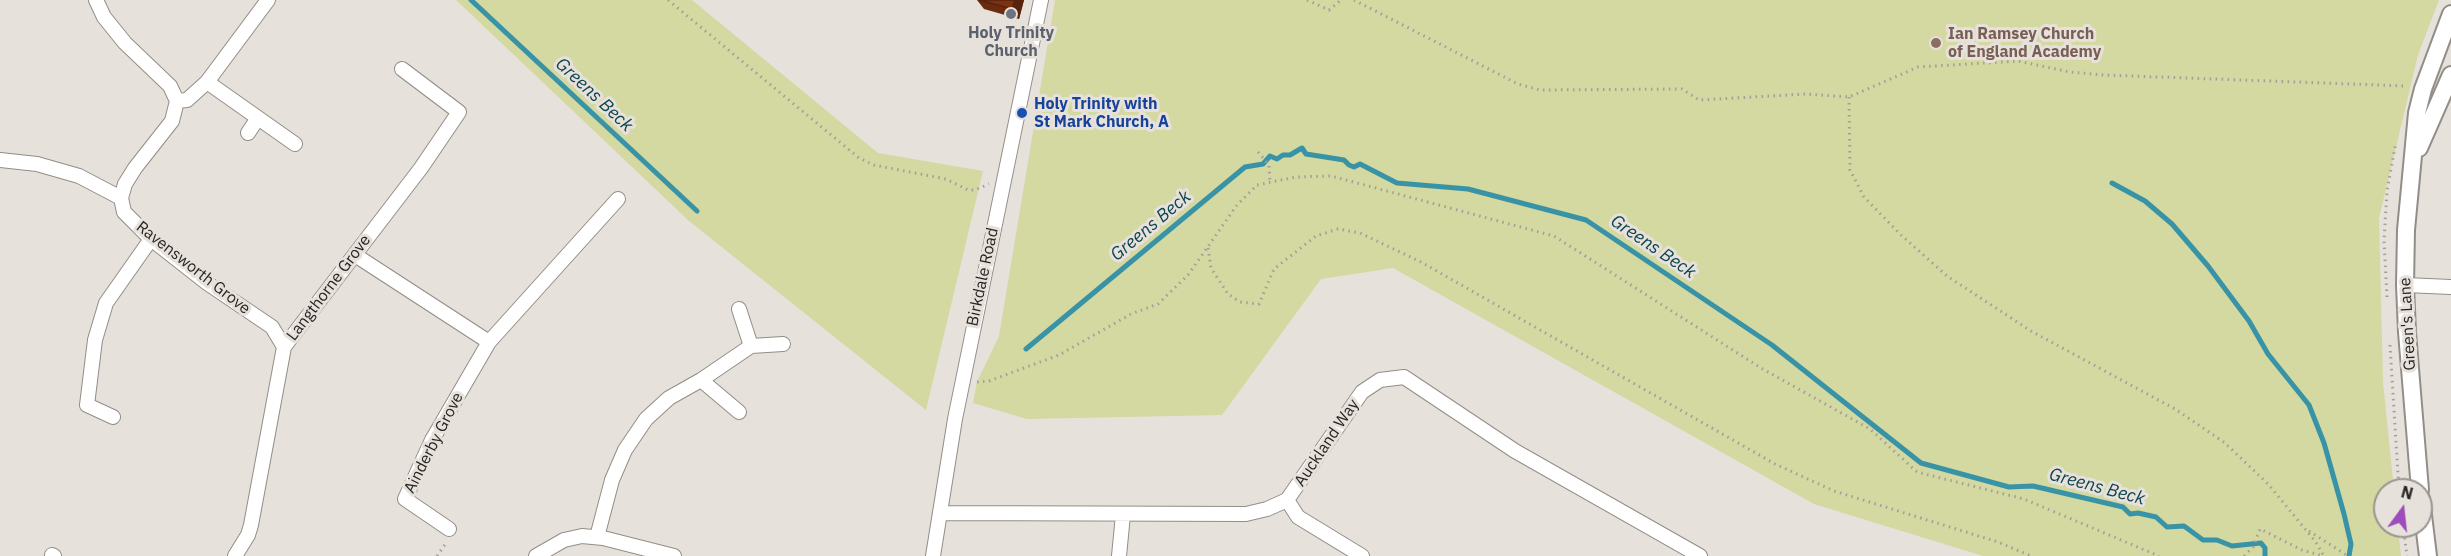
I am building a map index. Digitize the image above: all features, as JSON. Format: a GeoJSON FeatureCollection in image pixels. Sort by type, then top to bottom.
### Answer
{"type":"FeatureCollection","features":[{"type":"Feature","properties":{"kind":"street"},"geometry":{"type":"LineString","coordinates":[[0,160],[37,164],[79,176],[121,198],[125,184],[135,168],[172,121],[177,101],[170,86],[125,43],[104,17],[96,0]]}},
{"type":"Feature","properties":{"kind":"street"},"geometry":{"type":"LineString","coordinates":[[177,101],[187,100],[207,82],[268,0]]}},
{"type":"Feature","properties":{"kind":"street","name":"Birkdale Road"},"geometry":{"type":"LineString","coordinates":[[933,556],[957,407],[1041,0]]}},
{"type":"Feature","properties":{"kind":"street","name":"Green's Lane"},"geometry":{"type":"LineString","coordinates":[[2419,478],[2405,285],[2406,230],[2415,158],[2417,113],[2423,89],[2451,14]]}},
{"type":"Feature","properties":{"kind":"street","name":"Langthorne Grove"},"geometry":{"type":"LineString","coordinates":[[235,556],[248,535],[251,525],[284,347],[421,168],[459,112],[402,69]]}},
{"type":"Feature","properties":{"kind":"street","name":"Green's Lane"},"geometry":{"type":"LineString","coordinates":[[2415,158],[2451,75]]}},
{"type":"Feature","properties":{"kind":"street"},"geometry":{"type":"LineString","coordinates":[[207,82],[295,144]]}},
{"type":"Feature","properties":{"kind":"street"},"geometry":{"type":"LineString","coordinates":[[248,133],[258,118]]}},
{"type":"Feature","properties":{"kind":"street","name":"Ravensworth Grove"},"geometry":{"type":"LineString","coordinates":[[121,198],[124,212],[151,239],[207,283],[272,327],[279,335],[284,347]]}},
{"type":"Feature","properties":{"kind":"street","name":"Ainderby Grove"},"geometry":{"type":"LineString","coordinates":[[449,529],[405,499],[432,440],[489,342],[618,199]]}},
{"type":"Feature","properties":{"kind":"street"},"geometry":{"type":"LineString","coordinates":[[113,417],[87,405],[95,340],[106,303],[151,239]]}},
{"type":"Feature","properties":{"kind":"street"},"geometry":{"type":"LineString","coordinates":[[355,255],[489,342]]}},
{"type":"Feature","properties":{"kind":"street"},"geometry":{"type":"LineString","coordinates":[[2405,285],[2451,287]]}},
{"type":"Feature","properties":{"kind":"street"},"geometry":{"type":"LineString","coordinates":[[738,309],[751,346]]}},
{"type":"Feature","properties":{"kind":"street"},"geometry":{"type":"LineString","coordinates":[[597,537],[612,480],[625,450],[646,419],[669,398],[701,381],[751,346],[783,344]]}},
{"type":"Feature","properties":{"kind":"street","name":"Auckland Way"},"geometry":{"type":"LineString","coordinates":[[940,513],[1246,514],[1267,509],[1287,500],[1362,392],[1380,380],[1404,377],[1515,451],[1700,556]]}},
{"type":"Feature","properties":{"kind":"street"},"geometry":{"type":"LineString","coordinates":[[701,381],[739,412]]}},
{"type":"Feature","properties":{"kind":"street"},"geometry":{"type":"LineString","coordinates":[[1287,500],[1298,517],[1362,556]]}},
{"type":"Feature","properties":{"kind":"street"},"geometry":{"type":"LineString","coordinates":[[1119,556],[1122,515]]}},
{"type":"Feature","properties":{"kind":"street"},"geometry":{"type":"LineString","coordinates":[[536,556],[564,540],[582,536],[639,546],[674,556]]}},
{"type":"Feature","properties":{"kind":"street"},"geometry":{"type":"LineString","coordinates":[[2426,538],[2428,556]]}},
{"type":"Feature","properties":{"kind":"path"},"geometry":{"type":"LineString","coordinates":[[668,0],[859,158],[874,165],[945,179],[968,190],[975,190],[989,184]]}},
{"type":"Feature","properties":{"kind":"path"},"geometry":{"type":"LineString","coordinates":[[1306,0],[1329,10],[1341,0]]}},
{"type":"Feature","properties":{"kind":"path"},"geometry":{"type":"LineString","coordinates":[[1354,0],[1518,84],[1540,90],[1682,89],[1699,99],[1806,94],[1848,97],[1918,67],[2018,61],[2070,72],[2104,75],[2412,86]]}},
{"type":"Feature","properties":{"kind":"path"},"geometry":{"type":"LineString","coordinates":[[1848,97],[1850,170],[1864,197],[1901,235],[1947,276],[2031,331],[2175,409],[2225,443],[2268,484],[2305,528],[2324,556]]}},
{"type":"Feature","properties":{"kind":"path"},"geometry":{"type":"LineString","coordinates":[[1258,152],[1269,165],[1270,183]]}},
{"type":"Feature","properties":{"kind":"path"},"geometry":{"type":"LineString","coordinates":[[977,382],[989,381],[1059,356],[1131,314],[1158,304],[1188,275],[1237,204],[1257,185],[1296,177],[1331,176],[1554,236],[1761,369],[1870,429],[1917,472],[2024,500],[2159,556]]}},
{"type":"Feature","properties":{"kind":"path"},"geometry":{"type":"LineString","coordinates":[[1208,249],[1211,268],[1228,294],[1240,302],[1259,304],[1274,269],[1316,236],[1338,229],[1360,233],[1420,262],[1775,464],[1834,491],[1998,542],[2031,556]]}},
{"type":"Feature","properties":{"kind":"path"},"geometry":{"type":"LineString","coordinates":[[2305,528],[2348,556]]}},
{"type":"Feature","properties":{"kind":"path"},"geometry":{"type":"LineString","coordinates":[[2244,556],[2253,547],[2260,529],[2302,550],[2324,556]]}},
{"type":"Feature","properties":{"kind":"path"},"geometry":{"type":"LineString","coordinates":[[2405,538],[2407,556]]}},
{"type":"Feature","properties":{"kind":"green space"},"geometry":{"type":"Polygon","coordinates":[[[456,0],[692,0],[878,153],[983,171],[926,410],[689,221],[456,0]]]}},
{"type":"Feature","properties":{"kind":"green space"},"geometry":{"type":"Polygon","coordinates":[[[1055,0],[2439,0],[2418,55],[2379,218],[2383,382],[2393,478],[2373,478],[2373,538],[2399,538],[2401,556],[1983,556],[1814,504],[1393,268],[1321,279],[1222,415],[1027,419],[973,403],[977,382],[999,336],[1055,0]]]}},
{"type":"Feature","properties":{"kind":"building"},"geometry":{"type":"Polygon","coordinates":[[[979,0],[1015,0],[1012,9],[979,0]]]}},
{"type":"Feature","properties":{"kind":"waterway","name":"Greens Beck"},"geometry":{"type":"LineString","coordinates":[[471,0],[697,211]]}},
{"type":"Feature","properties":{"kind":"waterway","name":"Greens Beck"},"geometry":{"type":"LineString","coordinates":[[1026,349],[1245,167],[1263,164],[1270,156],[1277,159],[1302,148],[1306,154],[1344,160],[1354,167],[1360,164],[1397,183],[1468,189],[1586,220],[1772,345],[1921,463],[2009,487],[2033,486],[2123,507],[2130,514],[2138,513],[2156,517],[2167,527],[2184,526],[2203,540],[2217,540],[2232,546],[2261,543],[2265,548],[2265,556]]}},
{"type":"Feature","properties":{"kind":"waterway"},"geometry":{"type":"LineString","coordinates":[[2112,183],[2145,201],[2172,224],[2208,266],[2249,321],[2268,354],[2309,405],[2324,443],[2344,514],[2351,544],[2349,556]]}},
{"type":"Feature","properties":{"kind":"place","name":"Holy Trinity Church"},"geometry":{"type":"Point","coordinates":[1011,14]}},
{"type":"Feature","properties":{"kind":"place","name":"Ian Ramsey Church of England Academy"},"geometry":{"type":"Point","coordinates":[1936,43]}},
{"type":"Feature","properties":{"kind":"place","name":"Holy Trinity with St Mark Church, A"},"geometry":{"type":"Point","coordinates":[1022,113]}}]}
